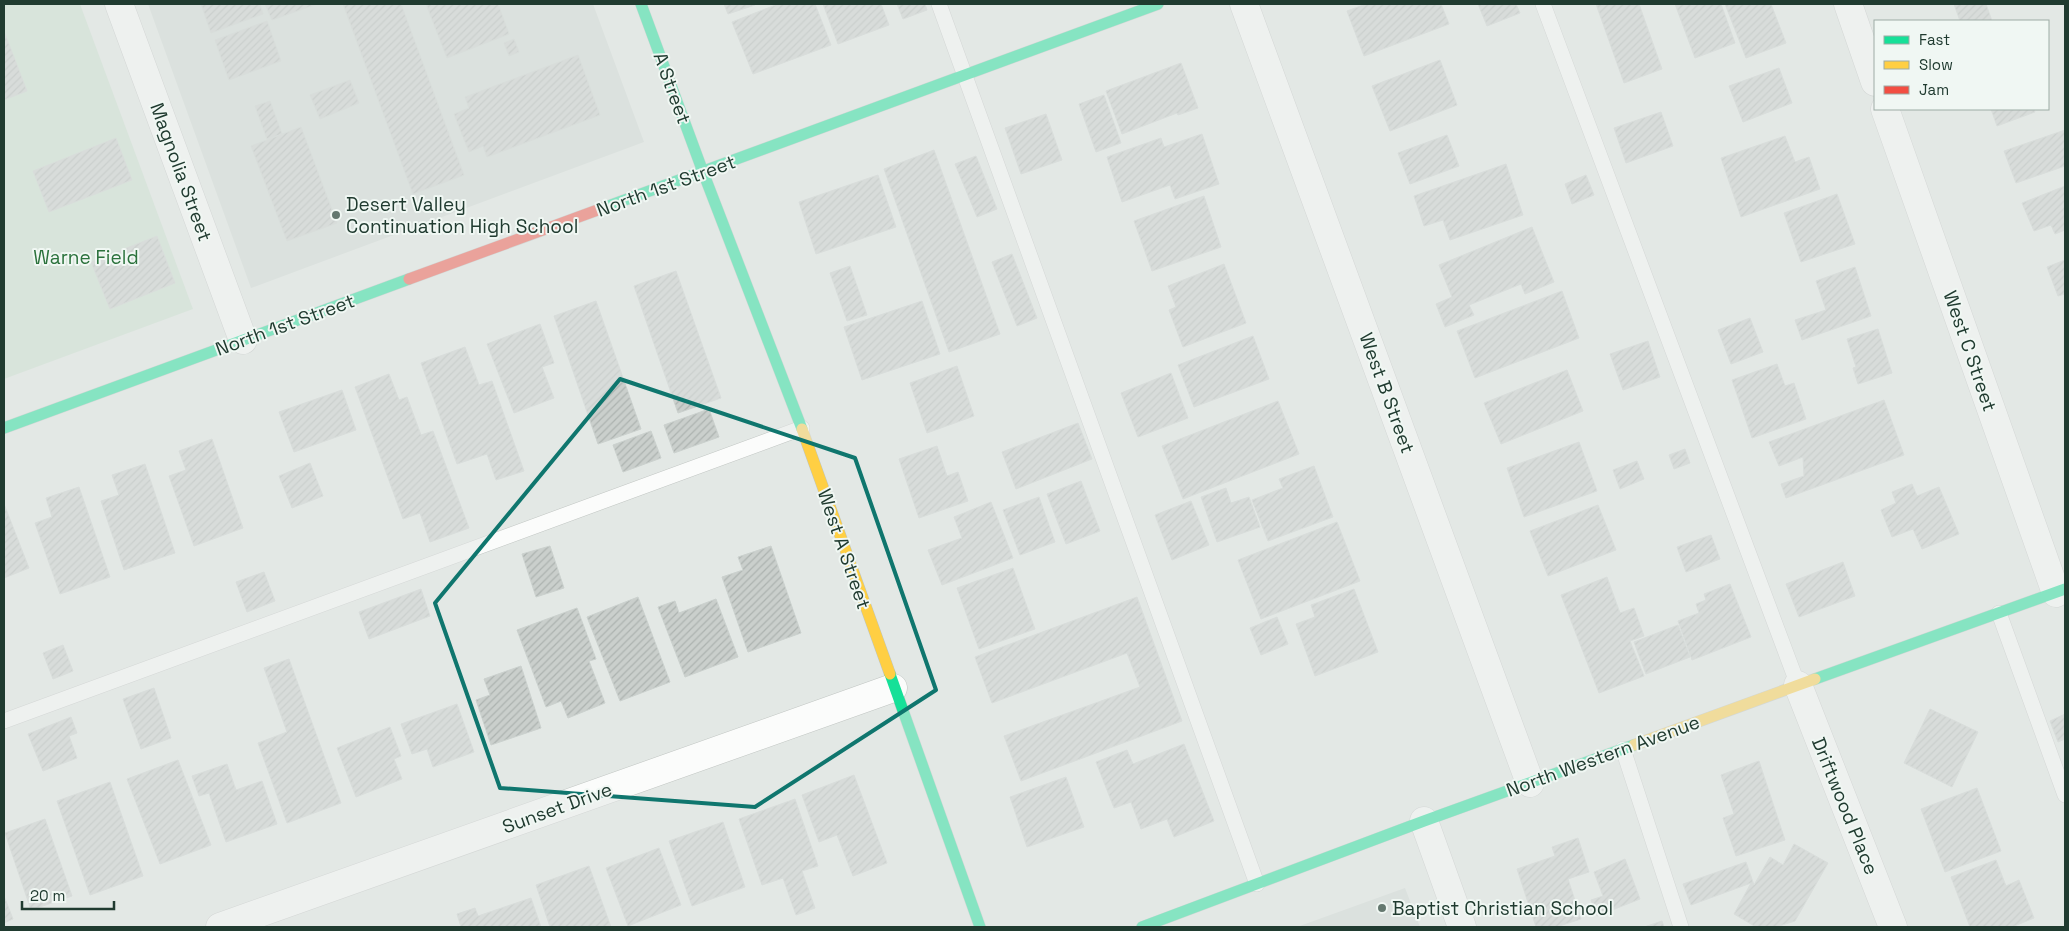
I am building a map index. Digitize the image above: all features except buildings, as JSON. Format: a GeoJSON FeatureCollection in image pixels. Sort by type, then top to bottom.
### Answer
{"type":"FeatureCollection","features":[{"type":"Feature","properties":{"kind":"street","name":"Magnolia Street"},"geometry":{"type":"LineString","coordinates":[[119,4],[243,340]]}},
{"type":"Feature","properties":{"kind":"street","name":"A Street"},"geometry":{"type":"LineString","coordinates":[[641,4],[703,172]]}},
{"type":"Feature","properties":{"kind":"street","name":"North 1st Street"},"geometry":{"type":"LineString","coordinates":[[4,428],[1158,4]]}},
{"type":"Feature","properties":{"kind":"street","name":"West B Street"},"geometry":{"type":"LineString","coordinates":[[1244,4],[1530,783]]}},
{"type":"Feature","properties":{"kind":"street"},"geometry":{"type":"LineString","coordinates":[[1848,4],[1874,79]]}},
{"type":"Feature","properties":{"kind":"street","name":"West C Street"},"geometry":{"type":"LineString","coordinates":[[1885,110],[2061,591]]}},
{"type":"Feature","properties":{"kind":"street","name":"West A Street"},"geometry":{"type":"LineString","coordinates":[[703,172],[802,428],[893,688],[980,927]]}},
{"type":"Feature","properties":{"kind":"street","name":"North Western Avenue"},"geometry":{"type":"LineString","coordinates":[[1142,927],[1424,821],[2061,591]]}},
{"type":"Feature","properties":{"kind":"street","name":"Driftwood Place"},"geometry":{"type":"LineString","coordinates":[[1798,685],[1893,927]]}},
{"type":"Feature","properties":{"kind":"street","name":"Sunset Drive"},"geometry":{"type":"LineString","coordinates":[[220,927],[893,688]]}},
{"type":"Feature","properties":{"kind":"street"},"geometry":{"type":"LineString","coordinates":[[1424,821],[1462,927]]}},
{"type":"Feature","properties":{"kind":"lane"},"geometry":{"type":"LineString","coordinates":[[939,4],[1257,884]]}},
{"type":"Feature","properties":{"kind":"lane"},"geometry":{"type":"LineString","coordinates":[[1543,4],[1798,685]]}},
{"type":"Feature","properties":{"kind":"lane"},"geometry":{"type":"LineString","coordinates":[[4,721],[802,428]]}},
{"type":"Feature","properties":{"kind":"lane"},"geometry":{"type":"LineString","coordinates":[[1999,613],[2065,795]]}},
{"type":"Feature","properties":{"kind":"lane"},"geometry":{"type":"LineString","coordinates":[[1623,749],[1681,927]]}},
{"type":"Feature","properties":{"kind":"highlighted area"},"geometry":{"type":"Polygon","coordinates":[[[620,379],[855,458],[936,690],[755,807],[500,788],[435,603],[620,379]]]}},
{"type":"Feature","properties":{"kind":"shaded area","name":"Desert Valley Continuation High School"},"geometry":{"type":"Polygon","coordinates":[[[148,4],[593,4],[644,142],[251,288],[148,4]]]}},
{"type":"Feature","properties":{"kind":"shaded area","name":"Baptist Christian School"},"geometry":{"type":"Polygon","coordinates":[[[1405,888],[1420,927],[1297,927],[1405,888]]]}},
{"type":"Feature","properties":{"kind":"green space","name":"Warne Field"},"geometry":{"type":"Polygon","coordinates":[[[4,4],[80,4],[193,309],[4,379],[4,4]]]}},
{"type":"Feature","properties":{"kind":"traffic: fast"},"geometry":{"type":"LineString","coordinates":[[641,4],[703,172],[802,429]]}},
{"type":"Feature","properties":{"kind":"traffic: fast"},"geometry":{"type":"LineString","coordinates":[[603,208],[1158,4]]}},
{"type":"Feature","properties":{"kind":"traffic: fast"},"geometry":{"type":"LineString","coordinates":[[4,428],[409,279]]}},
{"type":"Feature","properties":{"kind":"traffic: fast"},"geometry":{"type":"LineString","coordinates":[[1815,679],[2065,589]]}},
{"type":"Feature","properties":{"kind":"traffic: fast"},"geometry":{"type":"LineString","coordinates":[[890,674],[980,927]]}},
{"type":"Feature","properties":{"kind":"traffic: fast"},"geometry":{"type":"LineString","coordinates":[[1142,927],[1424,821],[1634,745]]}},
{"type":"Feature","properties":{"kind":"traffic: slow"},"geometry":{"type":"LineString","coordinates":[[802,429],[890,674]]}},
{"type":"Feature","properties":{"kind":"traffic: slow"},"geometry":{"type":"LineString","coordinates":[[1634,745],[1815,679]]}},
{"type":"Feature","properties":{"kind":"traffic: jam"},"geometry":{"type":"LineString","coordinates":[[409,279],[603,208]]}},
{"type":"Feature","properties":{"kind":"place","name":"Desert Valley Continuation High School"},"geometry":{"type":"Point","coordinates":[336,215]}},
{"type":"Feature","properties":{"kind":"place","name":"Baptist Christian School"},"geometry":{"type":"Point","coordinates":[1382,908]}}]}
